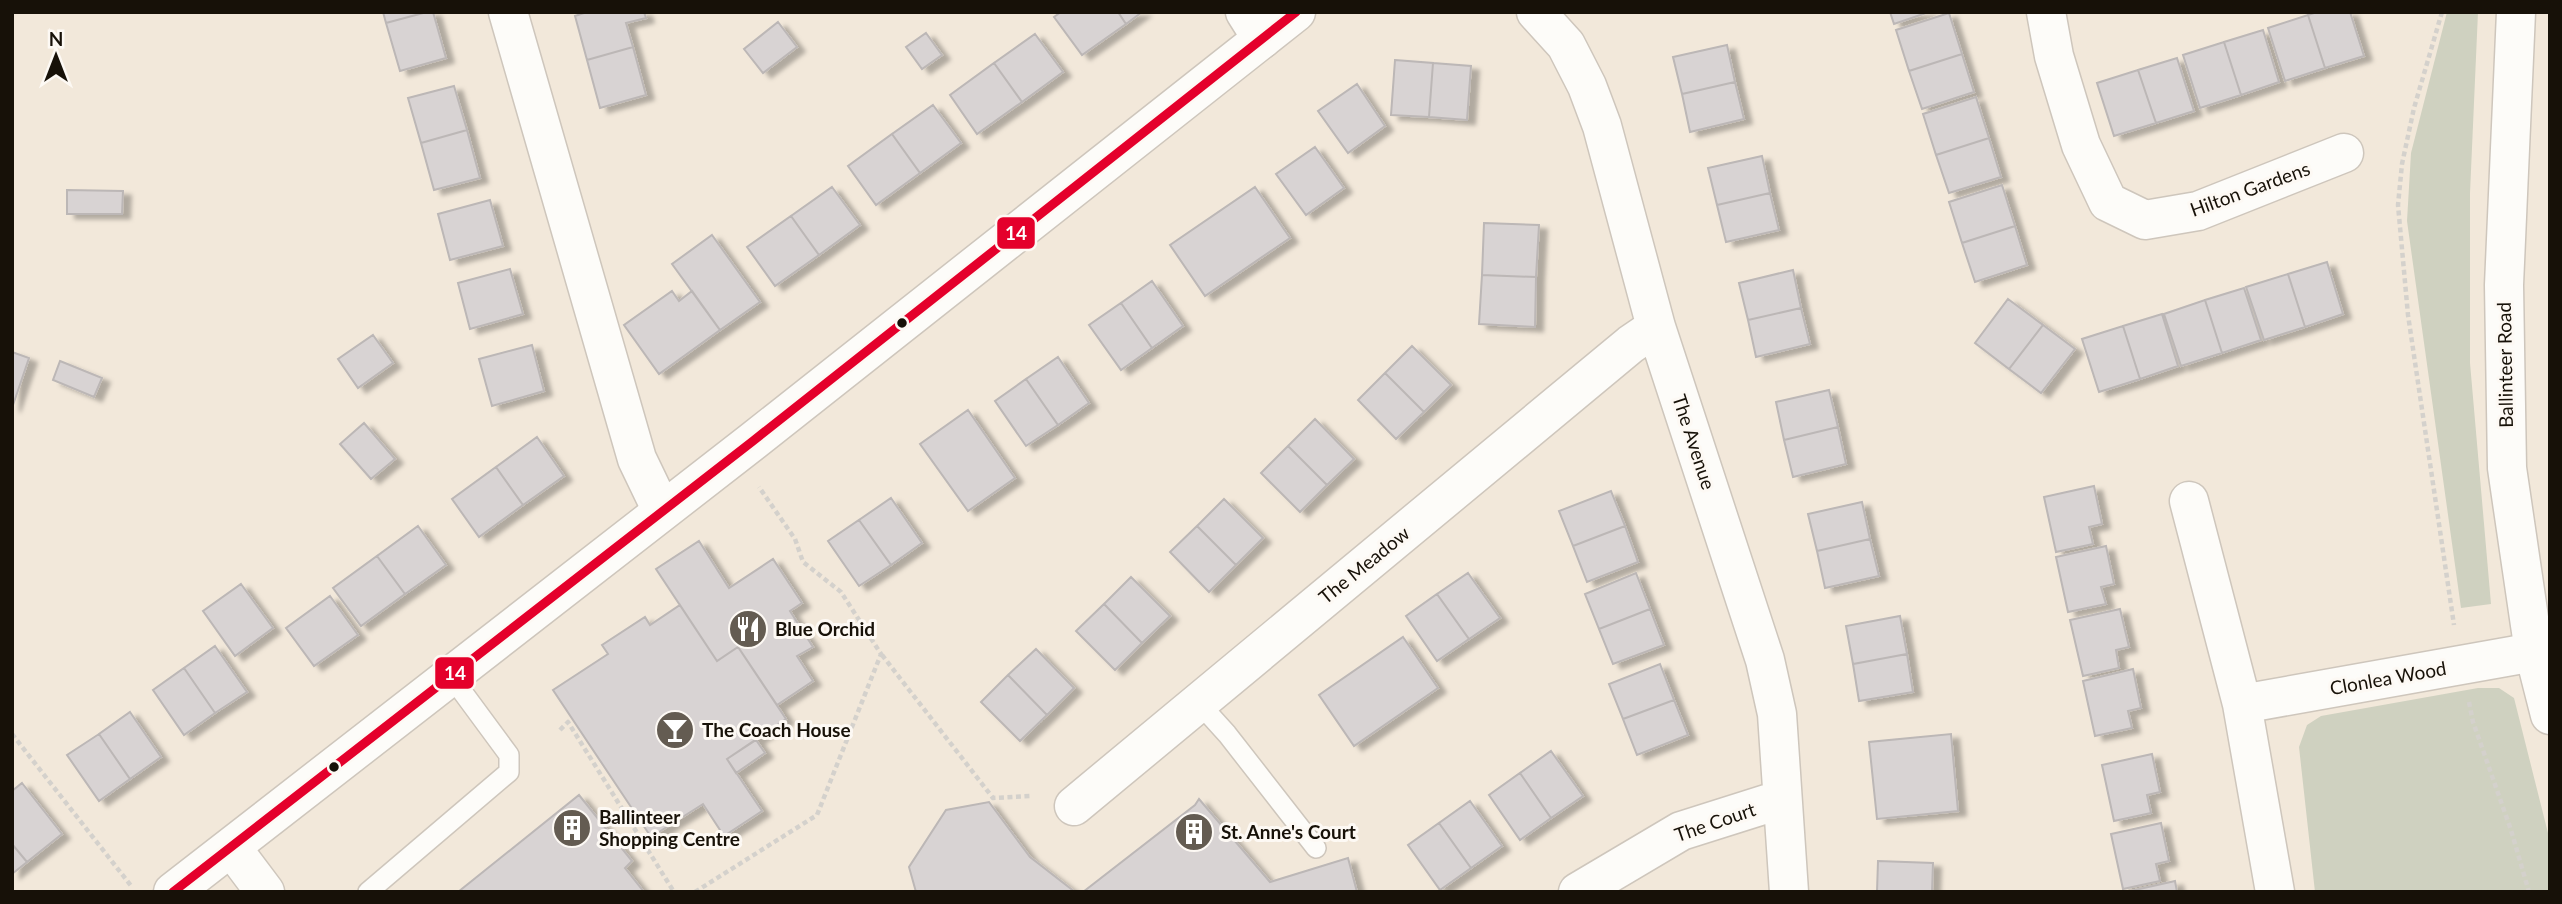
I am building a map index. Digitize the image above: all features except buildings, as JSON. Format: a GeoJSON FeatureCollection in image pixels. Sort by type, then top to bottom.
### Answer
{"type":"FeatureCollection","features":[{"type":"Feature","properties":{"kind":"street"},"geometry":{"type":"LineString","coordinates":[[508,12],[637,458],[662,511]]}},
{"type":"Feature","properties":{"kind":"street"},"geometry":{"type":"LineString","coordinates":[[173,892],[662,511],[1253,26],[1296,12]]}},
{"type":"Feature","properties":{"kind":"street","name":"The Avenue"},"geometry":{"type":"LineString","coordinates":[[1536,12],[1566,46],[1587,86],[1602,126],[1656,327],[1765,660],[1777,714],[1788,892]]}},
{"type":"Feature","properties":{"kind":"street","name":"Hilton Gardens"},"geometry":{"type":"LineString","coordinates":[[2046,12],[2054,56],[2086,157],[2108,202],[2145,220],[2198,211],[2344,153]]}},
{"type":"Feature","properties":{"kind":"street","name":"Ballinteer Road"},"geometry":{"type":"LineString","coordinates":[[2516,12],[2504,285],[2507,468],[2534,652],[2550,715]]}},
{"type":"Feature","properties":{"kind":"street","name":"The Meadow"},"geometry":{"type":"LineString","coordinates":[[1073,806],[1656,327]]}},
{"type":"Feature","properties":{"kind":"street"},"geometry":{"type":"LineString","coordinates":[[2189,501],[2242,705],[2274,892]]}},
{"type":"Feature","properties":{"kind":"street","name":"Clonlea Wood"},"geometry":{"type":"LineString","coordinates":[[2242,705],[2534,652]]}},
{"type":"Feature","properties":{"kind":"street","name":"The Court"},"geometry":{"type":"LineString","coordinates":[[1578,892],[1681,831],[1782,799]]}},
{"type":"Feature","properties":{"kind":"street"},"geometry":{"type":"LineString","coordinates":[[232,848],[265,892]]}},
{"type":"Feature","properties":{"kind":"lane"},"geometry":{"type":"LineString","coordinates":[[368,892],[509,772],[509,755],[450,675]]}},
{"type":"Feature","properties":{"kind":"lane"},"geometry":{"type":"LineString","coordinates":[[1198,702],[1227,734],[1316,848]]}},
{"type":"Feature","properties":{"kind":"path"},"geometry":{"type":"LineString","coordinates":[[2442,12],[2414,108],[2402,164],[2398,205],[2412,343],[2462,665],[2473,722],[2511,830],[2529,892]]}},
{"type":"Feature","properties":{"kind":"path"},"geometry":{"type":"LineString","coordinates":[[756,484],[794,539],[803,562],[841,592],[881,654],[993,798],[1030,796]]}},
{"type":"Feature","properties":{"kind":"path"},"geometry":{"type":"LineString","coordinates":[[695,892],[817,815],[881,654]]}},
{"type":"Feature","properties":{"kind":"path"},"geometry":{"type":"LineString","coordinates":[[560,730],[568,722],[674,892]]}},
{"type":"Feature","properties":{"kind":"path"},"geometry":{"type":"LineString","coordinates":[[12,734],[132,887]]}},
{"type":"Feature","properties":{"kind":"green space"},"geometry":{"type":"Polygon","coordinates":[[[2447,12],[2478,12],[2470,193],[2470,363],[2491,604],[2461,608],[2407,221],[2411,153],[2447,12]]]}},
{"type":"Feature","properties":{"kind":"green space"},"geometry":{"type":"Polygon","coordinates":[[[2478,688],[2499,688],[2514,698],[2550,841],[2550,892],[2315,892],[2299,747],[2307,725],[2321,716],[2478,688]]]}},
{"type":"Feature","properties":{"kind":"transit line","name":"14"},"geometry":{"type":"LineString","coordinates":[[173,892],[753,441],[1296,12]]}},
{"type":"Feature","properties":{"kind":"place","name":"Blue Orchid"},"geometry":{"type":"Point","coordinates":[748,629]}},
{"type":"Feature","properties":{"kind":"place","name":"The Coach House"},"geometry":{"type":"Point","coordinates":[675,730]}},
{"type":"Feature","properties":{"kind":"place","name":"Ballinteer Shopping Centre"},"geometry":{"type":"Point","coordinates":[572,828]}},
{"type":"Feature","properties":{"kind":"place","name":"St. Anne's Court"},"geometry":{"type":"Point","coordinates":[1194,832]}}]}
